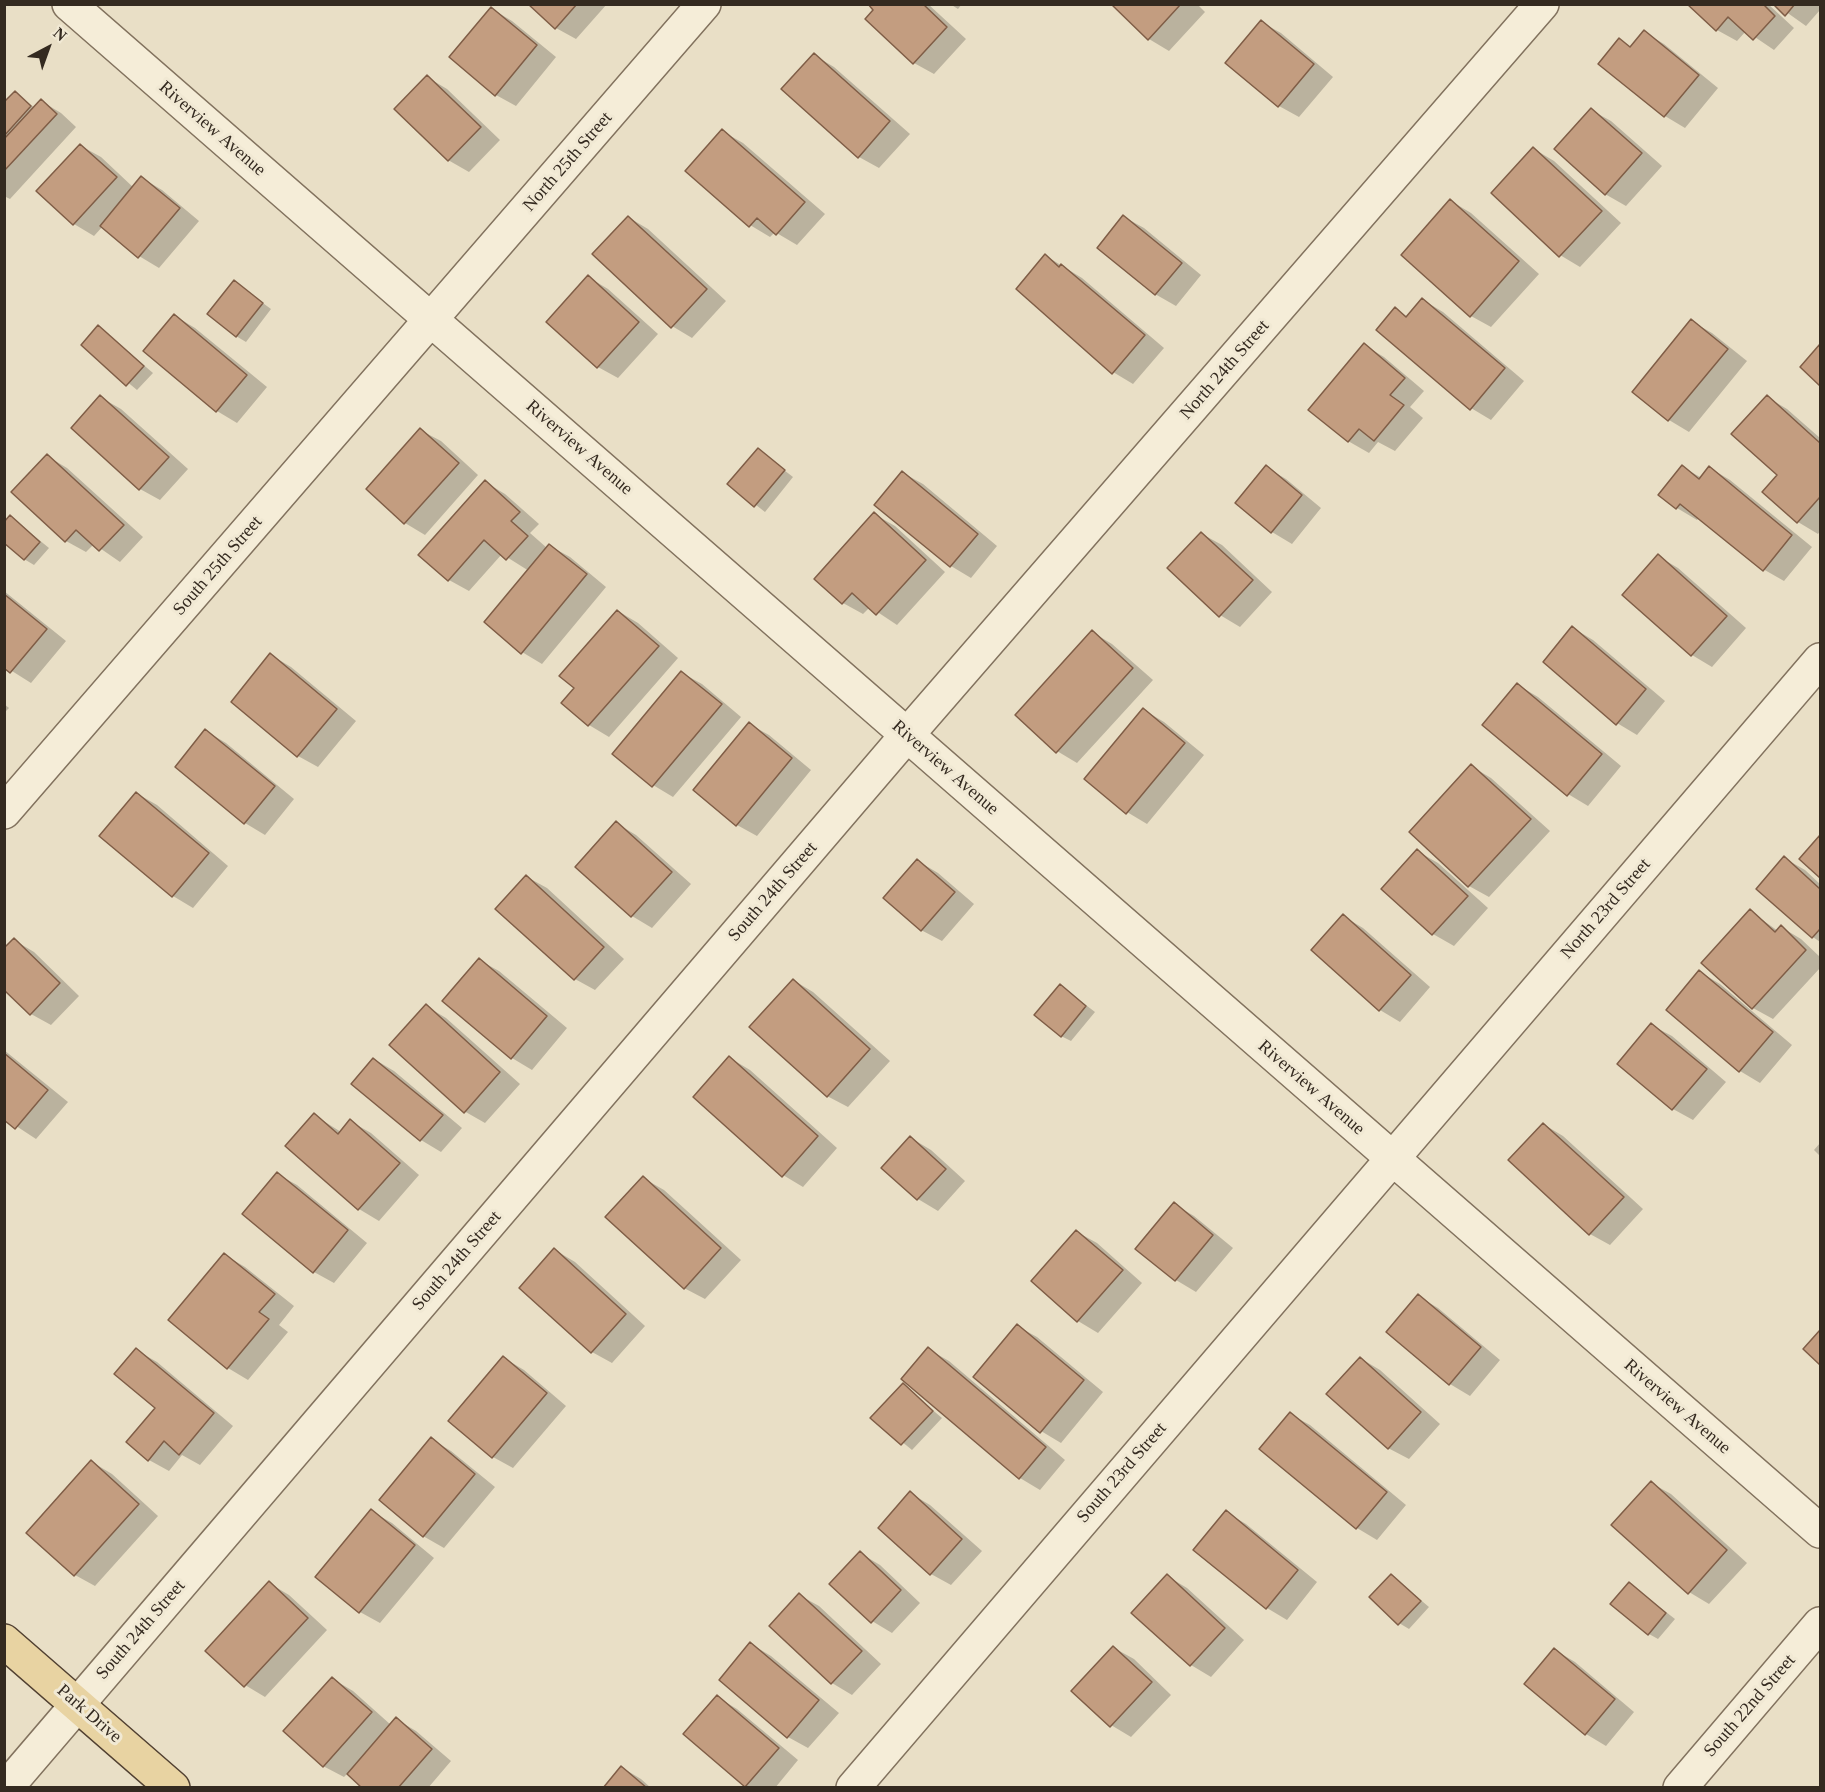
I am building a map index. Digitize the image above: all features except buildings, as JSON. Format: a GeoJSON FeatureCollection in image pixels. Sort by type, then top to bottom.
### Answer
{"type":"FeatureCollection","features":[{"type":"Feature","properties":{"kind":"main road","name":"Park Drive"},"geometry":{"type":"LineString","coordinates":[[4,1641],[173,1788]]}},
{"type":"Feature","properties":{"kind":"street","name":"Riverview Avenue"},"geometry":{"type":"LineString","coordinates":[[69,4],[1821,1531]]}},
{"type":"Feature","properties":{"kind":"street","name":"North 25th Street"},"geometry":{"type":"LineString","coordinates":[[431,320],[704,4]]}},
{"type":"Feature","properties":{"kind":"street","name":"North 24th Street"},"geometry":{"type":"LineString","coordinates":[[907,735],[1542,4]]}},
{"type":"Feature","properties":{"kind":"street","name":"South 25th Street"},"geometry":{"type":"LineString","coordinates":[[4,812],[431,320]]}},
{"type":"Feature","properties":{"kind":"street","name":"North 23rd Street"},"geometry":{"type":"LineString","coordinates":[[1392,1159],[1821,660]]}},
{"type":"Feature","properties":{"kind":"street","name":"South 24th Street"},"geometry":{"type":"LineString","coordinates":[[6,1788],[907,735]]}},
{"type":"Feature","properties":{"kind":"street","name":"South 23rd Street"},"geometry":{"type":"LineString","coordinates":[[853,1788],[1392,1159]]}},
{"type":"Feature","properties":{"kind":"street","name":"South 22nd Street"},"geometry":{"type":"LineString","coordinates":[[1680,1788],[1821,1624]]}}]}
